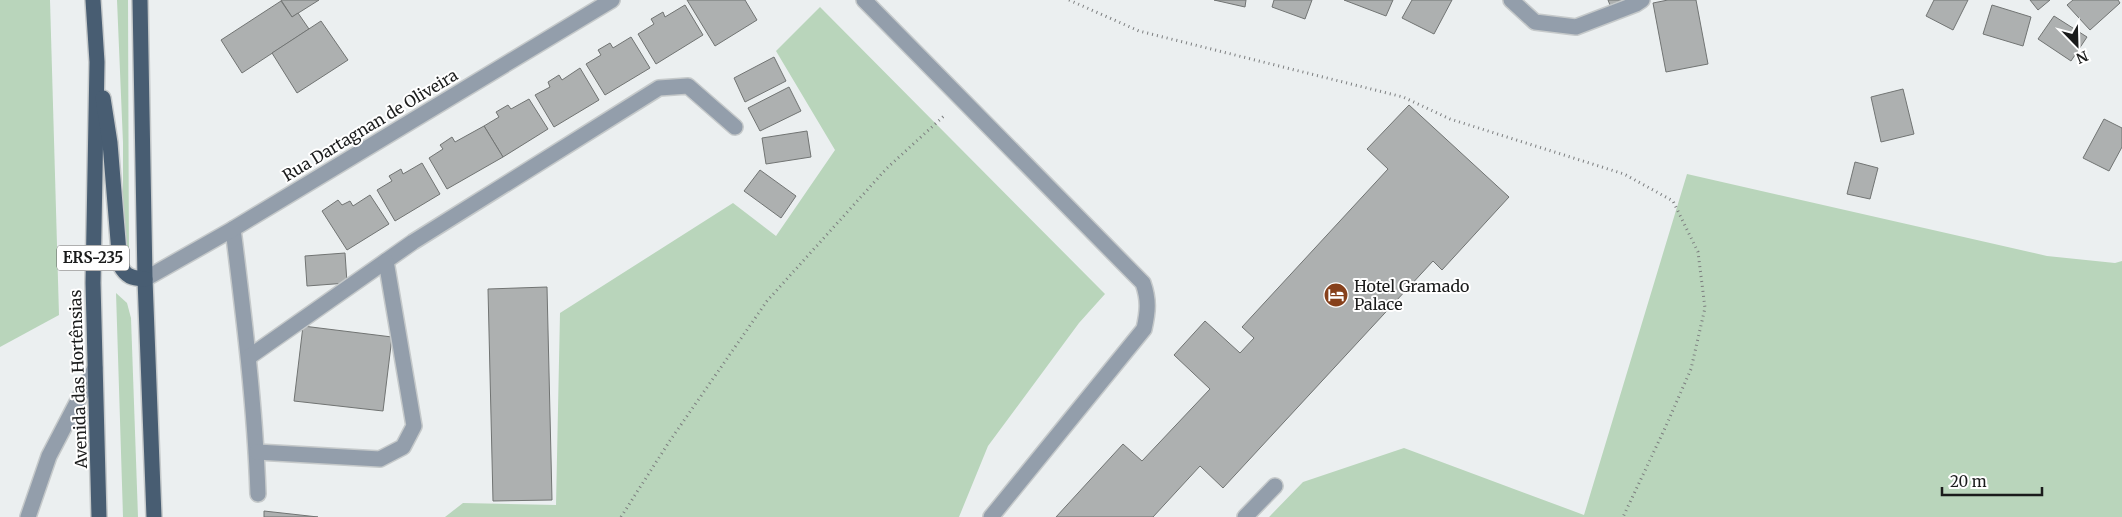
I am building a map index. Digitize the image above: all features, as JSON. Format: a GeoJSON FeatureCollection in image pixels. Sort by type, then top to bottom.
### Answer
{"type":"FeatureCollection","features":[{"type":"Feature","properties":{"kind":"main road","name":"Avenida das Hortênsias"},"geometry":{"type":"LineString","coordinates":[[92,0],[97,62],[93,283],[99,517]]}},
{"type":"Feature","properties":{"kind":"main road","name":"ERS-235"},"geometry":{"type":"LineString","coordinates":[[140,0],[145,279],[154,517]]}},
{"type":"Feature","properties":{"kind":"main road"},"geometry":{"type":"LineString","coordinates":[[97,62],[110,143],[120,265],[124,274],[132,278],[145,279]]}},
{"type":"Feature","properties":{"kind":"street","name":"Rua Dartagnan de Oliveira"},"geometry":{"type":"LineString","coordinates":[[145,279],[232,229],[612,0]]}},
{"type":"Feature","properties":{"kind":"street"},"geometry":{"type":"LineString","coordinates":[[864,0],[1143,283],[1147,297],[1149,311],[1144,329],[991,517]]}},
{"type":"Feature","properties":{"kind":"street"},"geometry":{"type":"LineString","coordinates":[[1511,0],[1535,22],[1576,27],[1642,0]]}},
{"type":"Feature","properties":{"kind":"street"},"geometry":{"type":"LineString","coordinates":[[249,357],[386,261],[659,88],[688,86],[735,127]]}},
{"type":"Feature","properties":{"kind":"street"},"geometry":{"type":"LineString","coordinates":[[232,229],[249,357],[257,452],[258,494]]}},
{"type":"Feature","properties":{"kind":"street"},"geometry":{"type":"LineString","coordinates":[[257,452],[380,459],[403,447],[414,426],[386,261]]}},
{"type":"Feature","properties":{"kind":"street"},"geometry":{"type":"LineString","coordinates":[[28,517],[49,456],[95,368]]}},
{"type":"Feature","properties":{"kind":"street"},"geometry":{"type":"LineString","coordinates":[[1245,517],[1275,486]]}},
{"type":"Feature","properties":{"kind":"path"},"geometry":{"type":"LineString","coordinates":[[1069,0],[1139,32],[1403,97],[1450,119],[1624,174],[1673,201],[1698,252],[1705,308],[1691,369],[1623,517]]}},
{"type":"Feature","properties":{"kind":"path"},"geometry":{"type":"LineString","coordinates":[[621,517],[669,442],[767,301],[887,168],[962,100]]}},
{"type":"Feature","properties":{"kind":"green space"},"geometry":{"type":"Polygon","coordinates":[[[0,0],[50,0],[59,315],[0,347],[0,0]]]}},
{"type":"Feature","properties":{"kind":"green space"},"geometry":{"type":"Polygon","coordinates":[[[117,0],[128,0],[129,271],[123,231],[123,143],[117,0]]]}},
{"type":"Feature","properties":{"kind":"green space"},"geometry":{"type":"Polygon","coordinates":[[[820,7],[1105,294],[1079,323],[988,446],[959,517],[445,517],[463,503],[556,505],[560,313],[733,203],[776,236],[835,150],[776,51],[820,7]]]}},
{"type":"Feature","properties":{"kind":"green space"},"geometry":{"type":"Polygon","coordinates":[[[1687,174],[2047,256],[2115,263],[2122,261],[2122,517],[1269,517],[1303,482],[1404,448],[1584,515],[1687,174]]]}},
{"type":"Feature","properties":{"kind":"green space"},"geometry":{"type":"Polygon","coordinates":[[[116,293],[127,303],[131,318],[138,517],[123,517],[116,293]]]}},
{"type":"Feature","properties":{"kind":"building"},"geometry":{"type":"Polygon","coordinates":[[[281,0],[319,0],[292,17],[281,0]]]}},
{"type":"Feature","properties":{"kind":"building"},"geometry":{"type":"Polygon","coordinates":[[[687,0],[745,0],[757,20],[715,46],[687,0]]]}},
{"type":"Feature","properties":{"kind":"building"},"geometry":{"type":"Polygon","coordinates":[[[1214,0],[1246,0],[1245,7],[1214,0]]]}},
{"type":"Feature","properties":{"kind":"building"},"geometry":{"type":"Polygon","coordinates":[[[1274,0],[1312,0],[1305,19],[1272,7],[1274,0]]]}},
{"type":"Feature","properties":{"kind":"building"},"geometry":{"type":"Polygon","coordinates":[[[1344,0],[1393,0],[1386,16],[1344,0]]]}},
{"type":"Feature","properties":{"kind":"building"},"geometry":{"type":"Polygon","coordinates":[[[1412,0],[1452,0],[1434,34],[1402,18],[1412,0]]]}},
{"type":"Feature","properties":{"kind":"building"},"geometry":{"type":"Polygon","coordinates":[[[1608,0],[1624,0],[1610,5],[1608,0]]]}},
{"type":"Feature","properties":{"kind":"building"},"geometry":{"type":"Polygon","coordinates":[[[1668,0],[1696,0],[1708,64],[1666,72],[1653,3],[1668,0]]]}},
{"type":"Feature","properties":{"kind":"building"},"geometry":{"type":"Polygon","coordinates":[[[1934,0],[1968,0],[1953,30],[1926,16],[1934,0]]]}},
{"type":"Feature","properties":{"kind":"building"},"geometry":{"type":"Polygon","coordinates":[[[2030,0],[2050,0],[2038,10],[2030,0]]]}},
{"type":"Feature","properties":{"kind":"building"},"geometry":{"type":"Polygon","coordinates":[[[2073,0],[2118,0],[2120,3],[2090,30],[2067,5],[2073,0]]]}},
{"type":"Feature","properties":{"kind":"building"},"geometry":{"type":"Polygon","coordinates":[[[281,1],[292,17],[298,13],[309,29],[242,73],[221,40],[281,1]]]}},
{"type":"Feature","properties":{"kind":"building"},"geometry":{"type":"Polygon","coordinates":[[[685,5],[703,35],[656,64],[638,34],[654,24],[651,19],[663,12],[665,17],[685,5]]]}},
{"type":"Feature","properties":{"kind":"building"},"geometry":{"type":"Polygon","coordinates":[[[1992,5],[2031,17],[2023,46],[1983,34],[1992,5]]]}},
{"type":"Feature","properties":{"kind":"building"},"geometry":{"type":"Polygon","coordinates":[[[2054,16],[2087,37],[2071,61],[2038,39],[2054,16]]]}},
{"type":"Feature","properties":{"kind":"building"},"geometry":{"type":"Polygon","coordinates":[[[321,21],[348,60],[297,93],[272,53],[321,21]]]}},
{"type":"Feature","properties":{"kind":"building"},"geometry":{"type":"Polygon","coordinates":[[[631,37],[650,68],[605,95],[586,64],[601,55],[598,50],[610,43],[613,48],[631,37]]]}},
{"type":"Feature","properties":{"kind":"building"},"geometry":{"type":"Polygon","coordinates":[[[774,57],[786,81],[745,102],[734,78],[774,57]]]}},
{"type":"Feature","properties":{"kind":"building"},"geometry":{"type":"Polygon","coordinates":[[[580,68],[599,100],[554,127],[535,95],[550,87],[548,82],[559,75],[562,80],[580,68]]]}},
{"type":"Feature","properties":{"kind":"building"},"geometry":{"type":"Polygon","coordinates":[[[789,87],[801,111],[760,131],[748,108],[789,87]]]}},
{"type":"Feature","properties":{"kind":"building"},"geometry":{"type":"Polygon","coordinates":[[[1903,89],[1914,134],[1881,142],[1871,97],[1903,89]]]}},
{"type":"Feature","properties":{"kind":"building"},"geometry":{"type":"Polygon","coordinates":[[[529,99],[548,129],[503,157],[484,126],[499,117],[496,112],[508,105],[511,109],[529,99]]]}},
{"type":"Feature","properties":{"kind":"building","name":"Hotel Gramado Palace"},"geometry":{"type":"Polygon","coordinates":[[[1409,105],[1509,197],[1442,270],[1433,261],[1223,488],[1200,466],[1153,517],[1056,517],[1123,444],[1142,461],[1210,389],[1174,355],[1205,321],[1240,353],[1254,338],[1242,327],[1388,169],[1367,149],[1409,105]]]}},
{"type":"Feature","properties":{"kind":"building"},"geometry":{"type":"Polygon","coordinates":[[[2104,119],[2122,128],[2122,147],[2109,171],[2083,158],[2104,119]]]}},
{"type":"Feature","properties":{"kind":"building"},"geometry":{"type":"Polygon","coordinates":[[[484,126],[503,157],[447,189],[429,158],[443,149],[440,145],[452,137],[455,142],[484,126]]]}},
{"type":"Feature","properties":{"kind":"building"},"geometry":{"type":"Polygon","coordinates":[[[807,131],[811,157],[766,164],[762,138],[807,131]]]}},
{"type":"Feature","properties":{"kind":"building"},"geometry":{"type":"Polygon","coordinates":[[[1855,162],[1878,168],[1870,199],[1847,194],[1855,162]]]}},
{"type":"Feature","properties":{"kind":"building"},"geometry":{"type":"Polygon","coordinates":[[[422,163],[440,194],[395,221],[377,190],[392,181],[389,176],[401,169],[403,174],[422,163]]]}},
{"type":"Feature","properties":{"kind":"building"},"geometry":{"type":"Polygon","coordinates":[[[760,170],[796,196],[781,218],[744,191],[760,170]]]}},
{"type":"Feature","properties":{"kind":"building"},"geometry":{"type":"Polygon","coordinates":[[[370,195],[389,224],[347,250],[322,211],[338,200],[342,205],[350,201],[353,206],[370,195]]]}},
{"type":"Feature","properties":{"kind":"building"},"geometry":{"type":"Polygon","coordinates":[[[345,253],[347,283],[307,286],[305,256],[345,253]]]}},
{"type":"Feature","properties":{"kind":"building"},"geometry":{"type":"Polygon","coordinates":[[[547,287],[552,500],[493,501],[488,289],[547,287]]]}},
{"type":"Feature","properties":{"kind":"building"},"geometry":{"type":"Polygon","coordinates":[[[303,326],[392,337],[383,411],[294,401],[303,326]]]}},
{"type":"Feature","properties":{"kind":"building"},"geometry":{"type":"Polygon","coordinates":[[[264,511],[318,517],[264,517],[264,511]]]}},
{"type":"Feature","properties":{"kind":"place","name":"Hotel Gramado Palace"},"geometry":{"type":"Point","coordinates":[1336,295]}}]}
